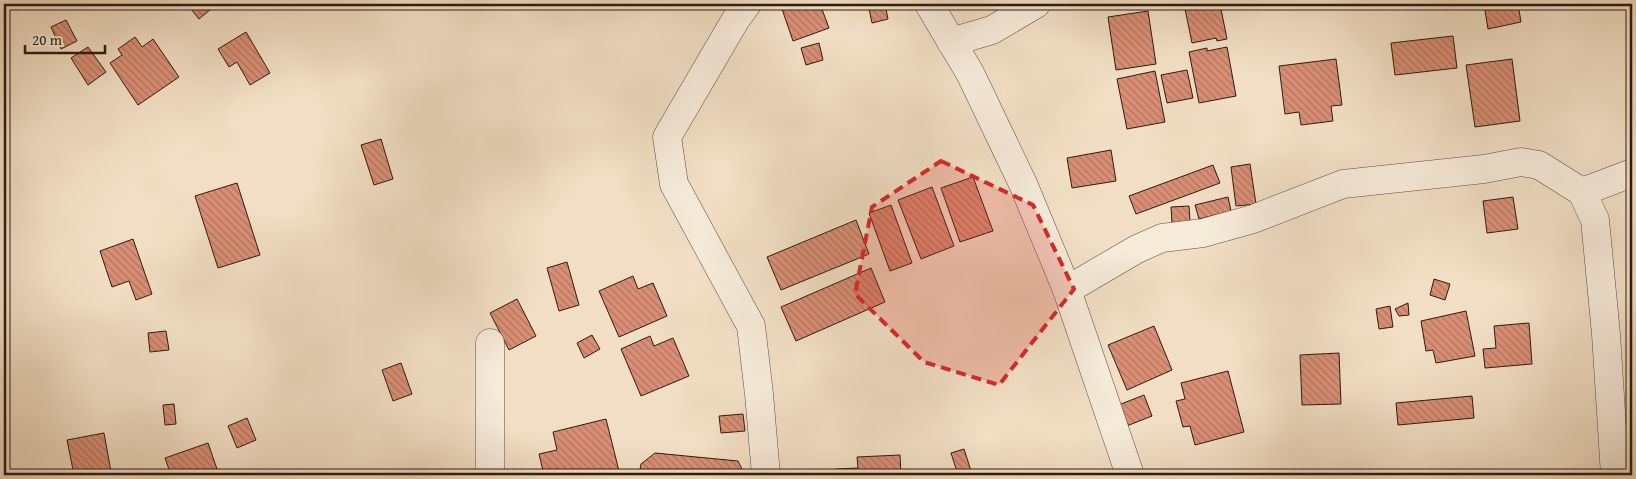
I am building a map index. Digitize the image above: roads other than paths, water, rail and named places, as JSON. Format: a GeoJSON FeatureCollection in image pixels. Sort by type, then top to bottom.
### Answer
{"type":"FeatureCollection","features":[{"type":"Feature","properties":{"kind":"street"},"geometry":{"type":"LineString","coordinates":[[747,4],[736,19],[667,137],[674,184],[751,326],[766,475]]}},
{"type":"Feature","properties":{"kind":"street"},"geometry":{"type":"LineString","coordinates":[[929,4],[970,73],[1024,186],[1068,290],[1130,475]]}},
{"type":"Feature","properties":{"kind":"street"},"geometry":{"type":"LineString","coordinates":[[952,42],[992,30],[1036,4]]}},
{"type":"Feature","properties":{"kind":"street"},"geometry":{"type":"LineString","coordinates":[[970,73],[992,30]]}},
{"type":"Feature","properties":{"kind":"street"},"geometry":{"type":"LineString","coordinates":[[1068,290],[1137,249],[1162,238],[1203,233],[1253,219],[1343,184],[1484,169],[1521,162],[1539,164],[1582,192],[1595,220],[1606,334],[1615,475]]}},
{"type":"Feature","properties":{"kind":"street"},"geometry":{"type":"LineString","coordinates":[[1582,192],[1632,173]]}},
{"type":"Feature","properties":{"kind":"street"},"geometry":{"type":"LineString","coordinates":[[490,343],[490,475]]}}]}
